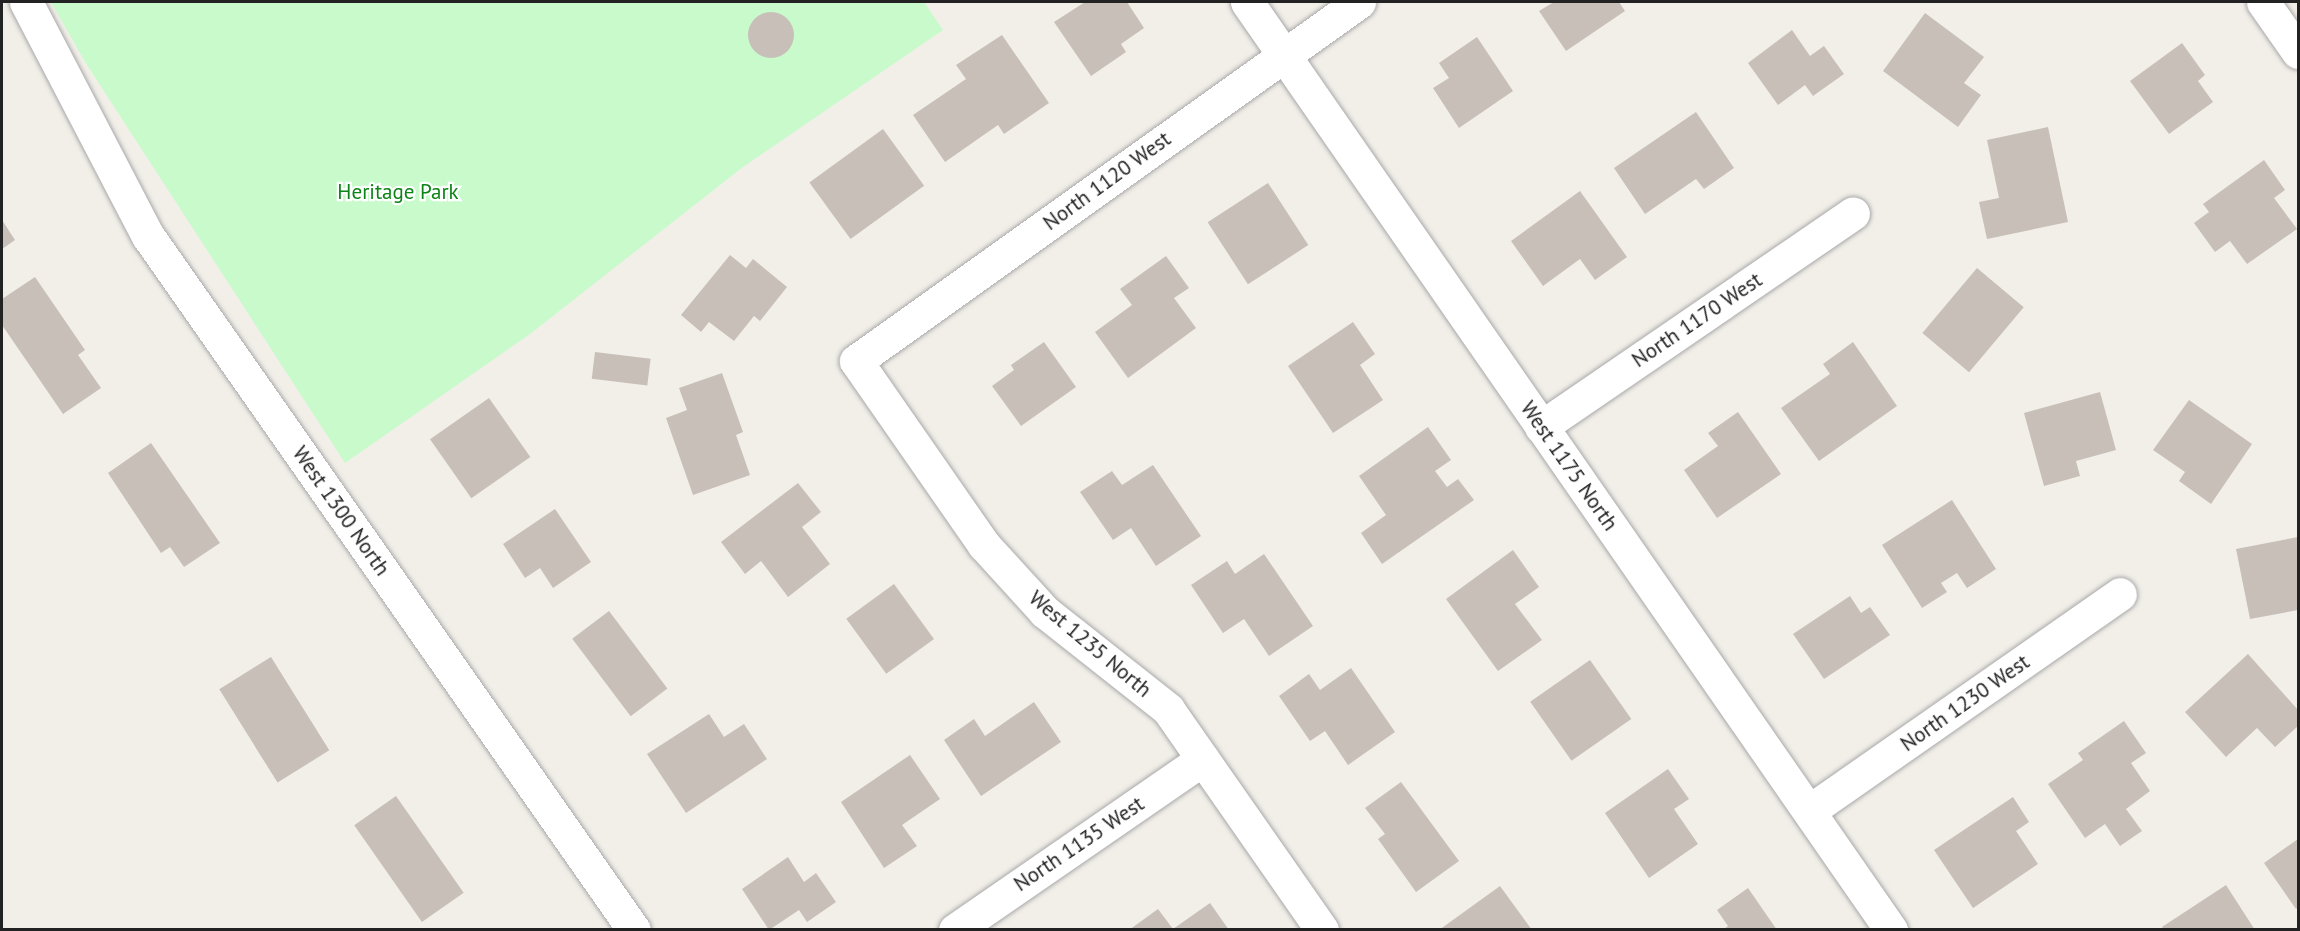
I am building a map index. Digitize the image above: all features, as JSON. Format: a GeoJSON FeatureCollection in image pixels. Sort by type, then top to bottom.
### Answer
{"type":"FeatureCollection","features":[{"type":"Feature","properties":{"kind":"street","name":"West 1300 North"},"geometry":{"type":"LineString","coordinates":[[26,2],[148,236],[634,930]]}},
{"type":"Feature","properties":{"kind":"street","name":"West 1175 North"},"geometry":{"type":"LineString","coordinates":[[1247,2],[1891,930]]}},
{"type":"Feature","properties":{"kind":"street","name":"North 1120 West"},"geometry":{"type":"LineString","coordinates":[[856,361],[1359,2]]}},
{"type":"Feature","properties":{"kind":"street"},"geometry":{"type":"LineString","coordinates":[[2263,2],[2298,52]]}},
{"type":"Feature","properties":{"kind":"street","name":"West 1300 North"},"geometry":{"type":"LineString","coordinates":[[2,4],[66,82]]}},
{"type":"Feature","properties":{"kind":"street","name":"North 1170 West"},"geometry":{"type":"LineString","coordinates":[[1541,427],[1853,213]]}},
{"type":"Feature","properties":{"kind":"street","name":"West 1235 North"},"geometry":{"type":"LineString","coordinates":[[856,361],[984,545],[1045,612],[1168,709],[1322,930]]}},
{"type":"Feature","properties":{"kind":"street","name":"North 1230 West"},"geometry":{"type":"LineString","coordinates":[[1809,812],[2120,594]]}},
{"type":"Feature","properties":{"kind":"street","name":"North 1135 West"},"geometry":{"type":"LineString","coordinates":[[954,930],[1203,759]]}},
{"type":"Feature","properties":{"kind":"green space","name":"Heritage Park"},"geometry":{"type":"Polygon","coordinates":[[[51,2],[924,2],[943,30],[743,167],[530,334],[345,463],[85,62],[51,2]]]}},
{"type":"Feature","properties":{"kind":"building"},"geometry":{"type":"Polygon","coordinates":[[[1085,2],[1127,2],[1144,28],[1121,44],[1126,52],[1091,76],[1054,22],[1085,2]]]}},
{"type":"Feature","properties":{"kind":"building"},"geometry":{"type":"Polygon","coordinates":[[[1554,2],[1619,2],[1625,11],[1566,51],[1539,11],[1554,2]]]}},
{"type":"Feature","properties":{"kind":"building"},"geometry":{"type":"Polygon","coordinates":[[[771,12],[787,19],[794,35],[787,51],[771,58],[755,51],[748,35],[755,19],[771,12]]]}},
{"type":"Feature","properties":{"kind":"building"},"geometry":{"type":"Polygon","coordinates":[[[1925,13],[1984,57],[1964,83],[1981,95],[1958,127],[1883,71],[1925,13]]]}},
{"type":"Feature","properties":{"kind":"building"},"geometry":{"type":"Polygon","coordinates":[[[1792,30],[1810,56],[1824,46],[1844,74],[1813,96],[1805,85],[1778,105],[1748,63],[1792,30]]]}},
{"type":"Feature","properties":{"kind":"building"},"geometry":{"type":"Polygon","coordinates":[[[1002,35],[1049,103],[1004,134],[998,125],[945,162],[913,115],[966,79],[956,65],[1002,35]]]}},
{"type":"Feature","properties":{"kind":"building"},"geometry":{"type":"Polygon","coordinates":[[[1477,37],[1513,91],[1459,128],[1433,88],[1449,78],[1439,63],[1477,37]]]}},
{"type":"Feature","properties":{"kind":"building"},"geometry":{"type":"Polygon","coordinates":[[[2182,43],[2205,75],[2198,81],[2213,102],[2169,134],[2130,81],[2182,43]]]}},
{"type":"Feature","properties":{"kind":"building"},"geometry":{"type":"Polygon","coordinates":[[[1696,112],[1734,168],[1704,189],[1696,179],[1645,214],[1614,168],[1696,112]]]}},
{"type":"Feature","properties":{"kind":"building"},"geometry":{"type":"Polygon","coordinates":[[[2048,127],[2068,222],[1987,239],[1979,202],[1999,198],[1987,140],[2048,127]]]}},
{"type":"Feature","properties":{"kind":"building"},"geometry":{"type":"Polygon","coordinates":[[[883,129],[924,186],[851,239],[809,182],[883,129]]]}},
{"type":"Feature","properties":{"kind":"building"},"geometry":{"type":"Polygon","coordinates":[[[2264,160],[2285,190],[2274,198],[2297,229],[2247,264],[2230,241],[2215,252],[2194,223],[2209,212],[2203,204],[2264,160]]]}},
{"type":"Feature","properties":{"kind":"building"},"geometry":{"type":"Polygon","coordinates":[[[1268,183],[1308,245],[1248,284],[1208,222],[1268,183]]]}},
{"type":"Feature","properties":{"kind":"building"},"geometry":{"type":"Polygon","coordinates":[[[1580,191],[1627,257],[1595,280],[1580,259],[1543,286],[1511,241],[1580,191]]]}},
{"type":"Feature","properties":{"kind":"building"},"geometry":{"type":"Polygon","coordinates":[[[2,220],[15,240],[2,249],[2,220]]]}},
{"type":"Feature","properties":{"kind":"building"},"geometry":{"type":"Polygon","coordinates":[[[730,255],[746,268],[753,259],[787,287],[760,321],[754,316],[734,341],[709,322],[701,332],[681,315],[730,255]]]}},
{"type":"Feature","properties":{"kind":"building"},"geometry":{"type":"Polygon","coordinates":[[[1166,256],[1189,288],[1174,298],[1196,328],[1128,378],[1095,332],[1132,305],[1120,289],[1166,256]]]}},
{"type":"Feature","properties":{"kind":"building"},"geometry":{"type":"Polygon","coordinates":[[[1977,268],[2024,307],[1969,372],[1922,333],[1977,268]]]}},
{"type":"Feature","properties":{"kind":"building"},"geometry":{"type":"Polygon","coordinates":[[[35,277],[85,350],[78,355],[101,388],[63,414],[2,325],[2,299],[35,277]]]}},
{"type":"Feature","properties":{"kind":"building"},"geometry":{"type":"Polygon","coordinates":[[[1353,322],[1375,354],[1360,365],[1383,400],[1333,433],[1288,366],[1353,322]]]}},
{"type":"Feature","properties":{"kind":"building"},"geometry":{"type":"Polygon","coordinates":[[[1044,342],[1076,387],[1021,426],[992,386],[1014,370],[1011,365],[1044,342]]]}},
{"type":"Feature","properties":{"kind":"building"},"geometry":{"type":"Polygon","coordinates":[[[1853,342],[1897,406],[1819,461],[1781,408],[1830,374],[1823,364],[1853,342]]]}},
{"type":"Feature","properties":{"kind":"building"},"geometry":{"type":"Polygon","coordinates":[[[595,352],[651,359],[647,386],[592,379],[595,352]]]}},
{"type":"Feature","properties":{"kind":"building"},"geometry":{"type":"Polygon","coordinates":[[[722,373],[743,432],[736,435],[750,475],[693,495],[666,418],[687,410],[679,388],[722,373]]]}},
{"type":"Feature","properties":{"kind":"building"},"geometry":{"type":"Polygon","coordinates":[[[2100,392],[2116,450],[2076,461],[2080,476],[2044,486],[2024,413],[2100,392]]]}},
{"type":"Feature","properties":{"kind":"building"},"geometry":{"type":"Polygon","coordinates":[[[489,398],[530,457],[471,498],[430,439],[489,398]]]}},
{"type":"Feature","properties":{"kind":"building"},"geometry":{"type":"Polygon","coordinates":[[[2189,400],[2252,444],[2211,504],[2179,481],[2185,472],[2153,450],[2189,400]]]}},
{"type":"Feature","properties":{"kind":"building"},"geometry":{"type":"Polygon","coordinates":[[[1738,412],[1781,474],[1717,518],[1684,470],[1718,446],[1708,433],[1738,412]]]}},
{"type":"Feature","properties":{"kind":"building"},"geometry":{"type":"Polygon","coordinates":[[[1428,427],[1451,460],[1435,471],[1447,487],[1458,479],[1474,500],[1382,564],[1361,533],[1386,515],[1359,476],[1428,427]]]}},
{"type":"Feature","properties":{"kind":"building"},"geometry":{"type":"Polygon","coordinates":[[[151,443],[220,543],[184,567],[170,547],[161,553],[108,473],[151,443]]]}},
{"type":"Feature","properties":{"kind":"building"},"geometry":{"type":"Polygon","coordinates":[[[1153,465],[1201,536],[1156,566],[1131,528],[1113,540],[1080,492],[1112,471],[1122,485],[1153,465]]]}},
{"type":"Feature","properties":{"kind":"building"},"geometry":{"type":"Polygon","coordinates":[[[798,483],[821,512],[802,527],[830,564],[788,597],[761,561],[745,574],[721,542],[798,483]]]}},
{"type":"Feature","properties":{"kind":"building"},"geometry":{"type":"Polygon","coordinates":[[[1952,500],[1996,569],[1967,588],[1957,573],[1941,583],[1947,592],[1922,608],[1882,545],[1952,500]]]}},
{"type":"Feature","properties":{"kind":"building"},"geometry":{"type":"Polygon","coordinates":[[[555,509],[591,562],[553,588],[540,568],[525,578],[503,544],[555,509]]]}},
{"type":"Feature","properties":{"kind":"building"},"geometry":{"type":"Polygon","coordinates":[[[2298,537],[2298,610],[2250,619],[2236,549],[2298,537]]]}},
{"type":"Feature","properties":{"kind":"building"},"geometry":{"type":"Polygon","coordinates":[[[1513,550],[1539,587],[1515,604],[1542,640],[1498,671],[1446,599],[1513,550]]]}},
{"type":"Feature","properties":{"kind":"building"},"geometry":{"type":"Polygon","coordinates":[[[1264,554],[1313,626],[1269,656],[1244,619],[1223,633],[1191,585],[1227,561],[1235,574],[1264,554]]]}},
{"type":"Feature","properties":{"kind":"building"},"geometry":{"type":"Polygon","coordinates":[[[894,584],[934,639],[886,674],[846,619],[894,584]]]}},
{"type":"Feature","properties":{"kind":"building"},"geometry":{"type":"Polygon","coordinates":[[[1850,596],[1861,613],[1870,607],[1890,635],[1824,679],[1793,634],[1850,596]]]}},
{"type":"Feature","properties":{"kind":"building"},"geometry":{"type":"Polygon","coordinates":[[[609,611],[667,688],[631,716],[572,639],[609,611]]]}},
{"type":"Feature","properties":{"kind":"building"},"geometry":{"type":"Polygon","coordinates":[[[2248,654],[2298,710],[2298,726],[2275,747],[2257,728],[2226,757],[2185,712],[2248,654]]]}},
{"type":"Feature","properties":{"kind":"building"},"geometry":{"type":"Polygon","coordinates":[[[271,657],[329,750],[278,783],[219,689],[271,657]]]}},
{"type":"Feature","properties":{"kind":"building"},"geometry":{"type":"Polygon","coordinates":[[[1590,660],[1631,719],[1571,761],[1530,702],[1590,660]]]}},
{"type":"Feature","properties":{"kind":"building"},"geometry":{"type":"Polygon","coordinates":[[[1351,668],[1395,732],[1348,765],[1325,731],[1310,741],[1279,696],[1309,674],[1320,690],[1351,668]]]}},
{"type":"Feature","properties":{"kind":"building"},"geometry":{"type":"Polygon","coordinates":[[[1034,702],[1061,742],[981,796],[944,740],[974,719],[985,736],[1034,702]]]}},
{"type":"Feature","properties":{"kind":"building"},"geometry":{"type":"Polygon","coordinates":[[[709,714],[724,737],[744,724],[767,759],[686,813],[647,754],[709,714]]]}},
{"type":"Feature","properties":{"kind":"building"},"geometry":{"type":"Polygon","coordinates":[[[2124,721],[2146,753],[2131,763],[2150,791],[2126,809],[2142,831],[2120,846],[2105,824],[2085,838],[2048,784],[2083,760],[2078,753],[2124,721]]]}},
{"type":"Feature","properties":{"kind":"building"},"geometry":{"type":"Polygon","coordinates":[[[910,755],[940,799],[902,825],[917,846],[884,868],[841,802],[910,755]]]}},
{"type":"Feature","properties":{"kind":"building"},"geometry":{"type":"Polygon","coordinates":[[[1668,769],[1689,799],[1674,809],[1698,844],[1649,878],[1605,813],[1668,769]]]}},
{"type":"Feature","properties":{"kind":"building"},"geometry":{"type":"Polygon","coordinates":[[[1401,782],[1459,861],[1416,892],[1378,839],[1385,834],[1365,808],[1401,782]]]}},
{"type":"Feature","properties":{"kind":"building"},"geometry":{"type":"Polygon","coordinates":[[[396,796],[464,893],[422,922],[354,825],[396,796]]]}},
{"type":"Feature","properties":{"kind":"building"},"geometry":{"type":"Polygon","coordinates":[[[2013,797],[2029,822],[2016,831],[2038,864],[1973,908],[1934,850],[2013,797]]]}},
{"type":"Feature","properties":{"kind":"building"},"geometry":{"type":"Polygon","coordinates":[[[2298,839],[2298,907],[2296,909],[2264,863],[2298,839]]]}},
{"type":"Feature","properties":{"kind":"building"},"geometry":{"type":"Polygon","coordinates":[[[788,857],[804,882],[816,873],[836,902],[807,922],[799,910],[769,930],[742,889],[788,857]]]}},
{"type":"Feature","properties":{"kind":"building"},"geometry":{"type":"Polygon","coordinates":[[[2226,885],[2255,930],[2164,930],[2162,927],[2226,885]]]}},
{"type":"Feature","properties":{"kind":"building"},"geometry":{"type":"Polygon","coordinates":[[[1500,886],[1532,930],[1439,930],[1500,886]]]}},
{"type":"Feature","properties":{"kind":"building"},"geometry":{"type":"Polygon","coordinates":[[[1748,888],[1777,930],[1723,930],[1728,926],[1717,910],[1748,888]]]}},
{"type":"Feature","properties":{"kind":"building"},"geometry":{"type":"Polygon","coordinates":[[[1210,903],[1229,930],[1129,930],[1158,909],[1173,929],[1210,903]]]}}]}
